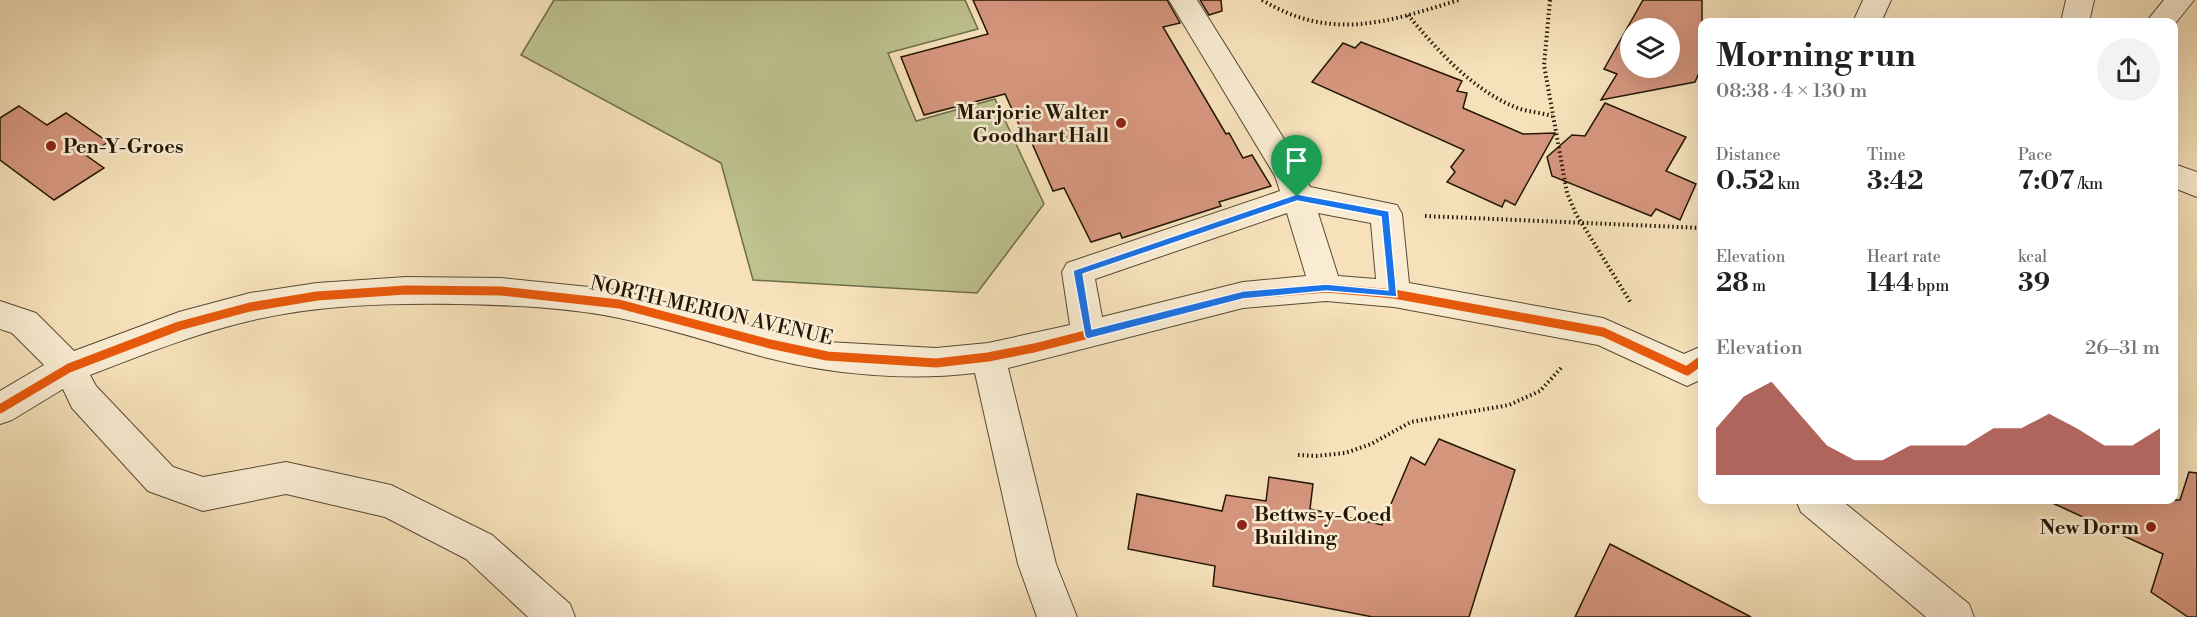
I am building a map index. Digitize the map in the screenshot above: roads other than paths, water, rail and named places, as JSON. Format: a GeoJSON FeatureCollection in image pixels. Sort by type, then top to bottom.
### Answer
{"type":"FeatureCollection","features":[{"type":"Feature","properties":{"kind":"street"},"geometry":{"type":"LineString","coordinates":[[1183,0],[1290,174],[1326,288]]}},
{"type":"Feature","properties":{"kind":"street"},"geometry":{"type":"LineString","coordinates":[[1869,18],[1877,0]]}},
{"type":"Feature","properties":{"kind":"street"},"geometry":{"type":"LineString","coordinates":[[2076,18],[2080,0]]}},
{"type":"Feature","properties":{"kind":"street"},"geometry":{"type":"LineString","coordinates":[[2164,18],[2180,0]]}},
{"type":"Feature","properties":{"kind":"street"},"geometry":{"type":"LineString","coordinates":[[2178,178],[2197,185]]}},
{"type":"Feature","properties":{"kind":"street"},"geometry":{"type":"LineString","coordinates":[[1088,334],[1078,272],[1297,197],[1386,214],[1394,294]]}},
{"type":"Feature","properties":{"kind":"street","name":"NORTH MERION AVENUE"},"geometry":{"type":"LineString","coordinates":[[0,409],[69,368],[179,326],[250,307],[317,296],[406,290],[501,291],[618,304],[770,344],[827,356],[936,363],[988,357],[1243,295],[1326,288],[1394,294],[1603,332],[1697,373]]}},
{"type":"Feature","properties":{"kind":"street"},"geometry":{"type":"LineString","coordinates":[[0,315],[24,323],[69,368],[84,397],[161,479],[203,494],[286,478],[391,502],[479,547],[556,617]]}},
{"type":"Feature","properties":{"kind":"street"},"geometry":{"type":"LineString","coordinates":[[988,357],[1037,564],[1058,617]]}},
{"type":"Feature","properties":{"kind":"street"},"geometry":{"type":"LineString","coordinates":[[1819,504],[1955,617]]}},
{"type":"Feature","properties":{"kind":"place","name":"Marjorie Walter Goodhart Hall"},"geometry":{"type":"Point","coordinates":[1121,123]}},
{"type":"Feature","properties":{"kind":"place","name":"Pen-Y-Groes"},"geometry":{"type":"Point","coordinates":[51,146]}},
{"type":"Feature","properties":{"kind":"place","name":"Bettws-y-Coed Building"},"geometry":{"type":"Point","coordinates":[1242,525]}},
{"type":"Feature","properties":{"kind":"place","name":"New Dorm"},"geometry":{"type":"Point","coordinates":[2151,527]}}]}
